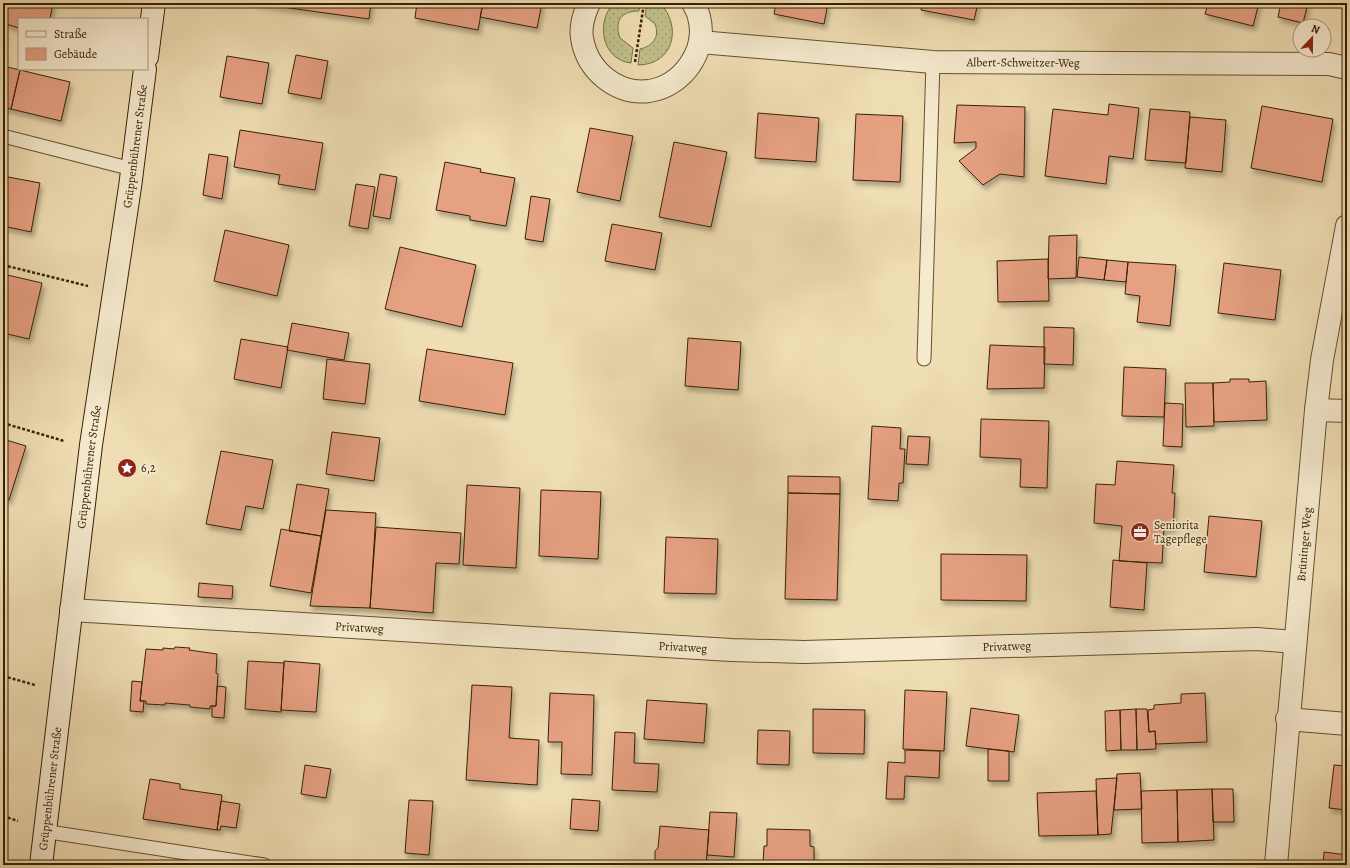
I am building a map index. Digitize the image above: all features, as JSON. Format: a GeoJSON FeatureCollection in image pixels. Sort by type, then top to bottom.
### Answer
{"type":"FeatureCollection","features":[{"type":"Feature","properties":{"kind":"street"},"geometry":{"type":"LineString","coordinates":[[148,49],[154,3]]}},
{"type":"Feature","properties":{"kind":"street"},"geometry":{"type":"LineString","coordinates":[[589,3],[583,18],[582,37],[586,56],[597,71],[612,83],[630,90],[649,91],[667,85],[682,74],[694,60],[700,42],[700,17],[693,3]]}},
{"type":"Feature","properties":{"kind":"street","name":"Albert-Schweitzer-Weg"},"geometry":{"type":"LineString","coordinates":[[700,42],[932,62],[1329,64],[1347,68]]}},
{"type":"Feature","properties":{"kind":"street","name":"Grüppenbührener Straße"},"geometry":{"type":"LineString","coordinates":[[40,865],[60,689],[91,445],[132,169],[145,70]]}},
{"type":"Feature","properties":{"kind":"street","name":"Brüninger Weg"},"geometry":{"type":"LineString","coordinates":[[1276,865],[1316,410],[1322,360],[1347,226]]}},
{"type":"Feature","properties":{"kind":"street"},"geometry":{"type":"LineString","coordinates":[[1316,410],[1347,411]]}},
{"type":"Feature","properties":{"kind":"street","name":"Privatweg"},"geometry":{"type":"LineString","coordinates":[[71,610],[730,650],[804,652],[1257,639],[1296,642]]}},
{"type":"Feature","properties":{"kind":"street"},"geometry":{"type":"LineString","coordinates":[[1288,718],[1347,724]]}},
{"type":"Feature","properties":{"kind":"lane"},"geometry":{"type":"LineString","coordinates":[[924,359],[932,62]]}},
{"type":"Feature","properties":{"kind":"lane"},"geometry":{"type":"LineString","coordinates":[[3,136],[132,169]]}},
{"type":"Feature","properties":{"kind":"lane"},"geometry":{"type":"LineString","coordinates":[[43,831],[264,865]]}},
{"type":"Feature","properties":{"kind":"path"},"geometry":{"type":"LineString","coordinates":[[630,90],[644,3]]}},
{"type":"Feature","properties":{"kind":"path"},"geometry":{"type":"LineString","coordinates":[[3,265],[114,294]]}},
{"type":"Feature","properties":{"kind":"path"},"geometry":{"type":"LineString","coordinates":[[3,423],[66,441],[91,445]]}},
{"type":"Feature","properties":{"kind":"path"},"geometry":{"type":"LineString","coordinates":[[3,676],[38,686],[60,689]]}},
{"type":"Feature","properties":{"kind":"green space"},"geometry":{"type":"Polygon","coordinates":[[[614,3],[640,3],[639,11],[633,11],[623,15],[620,18],[618,27],[620,38],[633,48],[631,63],[621,60],[613,55],[604,39],[603,30],[605,20],[608,11],[614,3]]]}},
{"type":"Feature","properties":{"kind":"green space"},"geometry":{"type":"Polygon","coordinates":[[[647,3],[660,3],[667,13],[671,23],[671,43],[666,52],[659,59],[650,63],[638,65],[640,49],[649,46],[656,37],[657,33],[655,24],[645,16],[647,3]]]}},
{"type":"Feature","properties":{"kind":"building"},"geometry":{"type":"Polygon","coordinates":[[[3,3],[53,3],[50,18],[18,18],[18,28],[3,23],[3,3]]]}},
{"type":"Feature","properties":{"kind":"building"},"geometry":{"type":"Polygon","coordinates":[[[253,3],[371,3],[369,19],[253,3]]]}},
{"type":"Feature","properties":{"kind":"building"},"geometry":{"type":"Polygon","coordinates":[[[417,3],[483,3],[478,30],[415,18],[417,3]]]}},
{"type":"Feature","properties":{"kind":"building"},"geometry":{"type":"Polygon","coordinates":[[[483,3],[542,3],[537,28],[480,17],[483,3]]]}},
{"type":"Feature","properties":{"kind":"building"},"geometry":{"type":"Polygon","coordinates":[[[776,3],[828,3],[824,24],[774,14],[776,3]]]}},
{"type":"Feature","properties":{"kind":"building"},"geometry":{"type":"Polygon","coordinates":[[[922,3],[978,3],[974,20],[921,10],[922,3]]]}},
{"type":"Feature","properties":{"kind":"building"},"geometry":{"type":"Polygon","coordinates":[[[1208,3],[1259,3],[1253,26],[1205,14],[1208,3]]]}},
{"type":"Feature","properties":{"kind":"building"},"geometry":{"type":"Polygon","coordinates":[[[1281,3],[1308,3],[1304,18],[1292,18],[1292,20],[1278,17],[1281,3]]]}},
{"type":"Feature","properties":{"kind":"building"},"geometry":{"type":"Polygon","coordinates":[[[296,55],[328,61],[321,99],[288,93],[296,55]]]}},
{"type":"Feature","properties":{"kind":"building"},"geometry":{"type":"Polygon","coordinates":[[[227,56],[269,63],[262,104],[220,97],[227,56]]]}},
{"type":"Feature","properties":{"kind":"building"},"geometry":{"type":"Polygon","coordinates":[[[3,66],[20,70],[11,109],[3,108],[3,66]]]}},
{"type":"Feature","properties":{"kind":"building"},"geometry":{"type":"Polygon","coordinates":[[[20,70],[70,82],[61,121],[11,109],[20,70]]]}},
{"type":"Feature","properties":{"kind":"building"},"geometry":{"type":"Polygon","coordinates":[[[1109,104],[1139,108],[1133,159],[1109,156],[1106,184],[1045,176],[1053,109],[1108,115],[1109,104]]]}},
{"type":"Feature","properties":{"kind":"building"},"geometry":{"type":"Polygon","coordinates":[[[957,105],[1025,107],[1024,177],[1000,174],[983,185],[959,161],[976,148],[976,142],[954,143],[957,105]]]}},
{"type":"Feature","properties":{"kind":"building"},"geometry":{"type":"Polygon","coordinates":[[[1262,106],[1333,119],[1322,182],[1251,168],[1262,106]]]}},
{"type":"Feature","properties":{"kind":"building"},"geometry":{"type":"Polygon","coordinates":[[[1150,109],[1190,112],[1186,163],[1145,160],[1150,109]]]}},
{"type":"Feature","properties":{"kind":"building"},"geometry":{"type":"Polygon","coordinates":[[[758,113],[819,118],[816,162],[755,158],[758,113]]]}},
{"type":"Feature","properties":{"kind":"building"},"geometry":{"type":"Polygon","coordinates":[[[856,114],[903,116],[900,182],[853,180],[856,114]]]}},
{"type":"Feature","properties":{"kind":"building"},"geometry":{"type":"Polygon","coordinates":[[[1190,117],[1226,120],[1222,172],[1185,168],[1190,117]]]}},
{"type":"Feature","properties":{"kind":"building"},"geometry":{"type":"Polygon","coordinates":[[[590,128],[633,136],[620,201],[577,192],[590,128]]]}},
{"type":"Feature","properties":{"kind":"building"},"geometry":{"type":"Polygon","coordinates":[[[240,130],[323,143],[315,190],[278,184],[280,175],[234,167],[240,130]]]}},
{"type":"Feature","properties":{"kind":"building"},"geometry":{"type":"Polygon","coordinates":[[[674,142],[727,152],[711,227],[659,217],[674,142]]]}},
{"type":"Feature","properties":{"kind":"building"},"geometry":{"type":"Polygon","coordinates":[[[209,154],[228,157],[222,199],[203,195],[209,154]]]}},
{"type":"Feature","properties":{"kind":"building"},"geometry":{"type":"Polygon","coordinates":[[[445,162],[481,169],[480,172],[515,178],[506,226],[470,220],[470,216],[436,210],[445,162]]]}},
{"type":"Feature","properties":{"kind":"building"},"geometry":{"type":"Polygon","coordinates":[[[380,174],[397,177],[390,219],[373,216],[380,174]]]}},
{"type":"Feature","properties":{"kind":"building"},"geometry":{"type":"Polygon","coordinates":[[[3,176],[40,183],[31,232],[3,226],[3,176]]]}},
{"type":"Feature","properties":{"kind":"building"},"geometry":{"type":"Polygon","coordinates":[[[356,184],[375,187],[368,229],[349,226],[356,184]]]}},
{"type":"Feature","properties":{"kind":"building"},"geometry":{"type":"Polygon","coordinates":[[[531,196],[550,199],[543,242],[525,239],[531,196]]]}},
{"type":"Feature","properties":{"kind":"building"},"geometry":{"type":"Polygon","coordinates":[[[612,224],[662,233],[655,270],[605,261],[612,224]]]}},
{"type":"Feature","properties":{"kind":"building"},"geometry":{"type":"Polygon","coordinates":[[[225,230],[289,245],[277,296],[214,281],[225,230]]]}},
{"type":"Feature","properties":{"kind":"building"},"geometry":{"type":"Polygon","coordinates":[[[1077,235],[1076,278],[1048,279],[1049,236],[1077,235]]]}},
{"type":"Feature","properties":{"kind":"building"},"geometry":{"type":"Polygon","coordinates":[[[400,247],[476,265],[462,327],[385,309],[400,247]]]}},
{"type":"Feature","properties":{"kind":"building"},"geometry":{"type":"Polygon","coordinates":[[[1079,257],[1107,260],[1104,280],[1077,277],[1079,257]]]}},
{"type":"Feature","properties":{"kind":"building"},"geometry":{"type":"Polygon","coordinates":[[[1048,259],[1049,301],[998,302],[997,261],[1048,259]]]}},
{"type":"Feature","properties":{"kind":"building"},"geometry":{"type":"Polygon","coordinates":[[[1107,260],[1128,262],[1126,282],[1104,280],[1107,260]]]}},
{"type":"Feature","properties":{"kind":"building"},"geometry":{"type":"Polygon","coordinates":[[[1128,262],[1176,265],[1170,326],[1137,322],[1140,296],[1125,294],[1128,262]]]}},
{"type":"Feature","properties":{"kind":"building"},"geometry":{"type":"Polygon","coordinates":[[[1224,263],[1281,270],[1275,320],[1218,313],[1224,263]]]}},
{"type":"Feature","properties":{"kind":"building"},"geometry":{"type":"Polygon","coordinates":[[[3,274],[42,283],[29,339],[3,333],[3,274]]]}},
{"type":"Feature","properties":{"kind":"building"},"geometry":{"type":"Polygon","coordinates":[[[292,323],[349,333],[344,360],[287,350],[292,323]]]}},
{"type":"Feature","properties":{"kind":"building"},"geometry":{"type":"Polygon","coordinates":[[[1044,327],[1074,328],[1073,365],[1044,364],[1044,327]]]}},
{"type":"Feature","properties":{"kind":"building"},"geometry":{"type":"Polygon","coordinates":[[[688,338],[741,342],[738,390],[685,386],[688,338]]]}},
{"type":"Feature","properties":{"kind":"building"},"geometry":{"type":"Polygon","coordinates":[[[241,339],[288,347],[281,388],[234,379],[241,339]]]}},
{"type":"Feature","properties":{"kind":"building"},"geometry":{"type":"Polygon","coordinates":[[[990,345],[1045,347],[1044,388],[987,389],[990,345]]]}},
{"type":"Feature","properties":{"kind":"building"},"geometry":{"type":"Polygon","coordinates":[[[427,349],[513,363],[505,415],[419,401],[427,349]]]}},
{"type":"Feature","properties":{"kind":"building"},"geometry":{"type":"Polygon","coordinates":[[[327,359],[370,364],[365,404],[323,399],[327,359]]]}},
{"type":"Feature","properties":{"kind":"building"},"geometry":{"type":"Polygon","coordinates":[[[1124,367],[1166,369],[1164,417],[1122,416],[1124,367]]]}},
{"type":"Feature","properties":{"kind":"building"},"geometry":{"type":"Polygon","coordinates":[[[1230,379],[1249,379],[1249,382],[1266,381],[1267,420],[1214,422],[1213,383],[1230,382],[1230,379]]]}},
{"type":"Feature","properties":{"kind":"building"},"geometry":{"type":"Polygon","coordinates":[[[1185,383],[1213,383],[1214,426],[1186,427],[1185,383]]]}},
{"type":"Feature","properties":{"kind":"building"},"geometry":{"type":"Polygon","coordinates":[[[1165,403],[1183,404],[1182,447],[1163,446],[1165,403]]]}},
{"type":"Feature","properties":{"kind":"building"},"geometry":{"type":"Polygon","coordinates":[[[981,419],[1049,421],[1047,488],[1020,487],[1021,459],[980,457],[981,419]]]}},
{"type":"Feature","properties":{"kind":"building"},"geometry":{"type":"Polygon","coordinates":[[[872,426],[901,428],[900,449],[905,449],[903,483],[899,483],[898,501],[868,499],[872,426]]]}},
{"type":"Feature","properties":{"kind":"building"},"geometry":{"type":"Polygon","coordinates":[[[332,432],[380,438],[374,481],[326,474],[332,432]]]}},
{"type":"Feature","properties":{"kind":"building"},"geometry":{"type":"Polygon","coordinates":[[[908,436],[930,437],[928,465],[906,464],[908,436]]]}},
{"type":"Feature","properties":{"kind":"building"},"geometry":{"type":"Polygon","coordinates":[[[3,439],[26,446],[9,500],[3,499],[3,439]]]}},
{"type":"Feature","properties":{"kind":"building"},"geometry":{"type":"Polygon","coordinates":[[[221,451],[273,460],[263,509],[246,506],[241,530],[206,524],[221,451]]]}},
{"type":"Feature","properties":{"kind":"building"},"geometry":{"type":"Polygon","coordinates":[[[1117,461],[1174,465],[1172,493],[1175,493],[1173,529],[1164,528],[1162,563],[1119,561],[1122,526],[1094,523],[1096,484],[1115,485],[1117,461]]]}},
{"type":"Feature","properties":{"kind":"building"},"geometry":{"type":"Polygon","coordinates":[[[788,476],[840,477],[840,494],[788,493],[788,476]]]}},
{"type":"Feature","properties":{"kind":"building"},"geometry":{"type":"Polygon","coordinates":[[[297,484],[329,489],[321,536],[289,531],[297,484]]]}},
{"type":"Feature","properties":{"kind":"building"},"geometry":{"type":"Polygon","coordinates":[[[467,485],[520,488],[516,568],[463,565],[467,485]]]}},
{"type":"Feature","properties":{"kind":"building"},"geometry":{"type":"Polygon","coordinates":[[[541,490],[601,492],[598,559],[539,556],[541,490]]]}},
{"type":"Feature","properties":{"kind":"building"},"geometry":{"type":"Polygon","coordinates":[[[788,493],[840,494],[837,600],[785,599],[788,493]]]}},
{"type":"Feature","properties":{"kind":"building"},"geometry":{"type":"Polygon","coordinates":[[[326,510],[376,513],[370,608],[310,606],[326,510]]]}},
{"type":"Feature","properties":{"kind":"building"},"geometry":{"type":"Polygon","coordinates":[[[1209,516],[1262,521],[1256,577],[1204,572],[1209,516]]]}},
{"type":"Feature","properties":{"kind":"building"},"geometry":{"type":"Polygon","coordinates":[[[376,527],[461,533],[459,564],[436,563],[433,613],[370,608],[376,527]]]}},
{"type":"Feature","properties":{"kind":"building"},"geometry":{"type":"Polygon","coordinates":[[[281,529],[321,536],[311,593],[270,586],[281,529]]]}},
{"type":"Feature","properties":{"kind":"building"},"geometry":{"type":"Polygon","coordinates":[[[666,537],[718,539],[716,594],[664,593],[666,537]]]}},
{"type":"Feature","properties":{"kind":"building"},"geometry":{"type":"Polygon","coordinates":[[[941,554],[1027,555],[1026,601],[941,600],[941,554]]]}},
{"type":"Feature","properties":{"kind":"building"},"geometry":{"type":"Polygon","coordinates":[[[1113,560],[1147,563],[1144,610],[1110,607],[1113,560]]]}},
{"type":"Feature","properties":{"kind":"building"},"geometry":{"type":"Polygon","coordinates":[[[199,583],[233,586],[232,599],[198,597],[199,583]]]}},
{"type":"Feature","properties":{"kind":"building"},"geometry":{"type":"Polygon","coordinates":[[[175,647],[190,648],[189,650],[217,654],[216,673],[218,674],[216,706],[210,706],[210,709],[190,707],[190,705],[165,703],[165,705],[146,704],[146,701],[140,701],[146,649],[163,650],[163,648],[174,649],[175,647]]]}},
{"type":"Feature","properties":{"kind":"building"},"geometry":{"type":"Polygon","coordinates":[[[248,661],[284,663],[281,712],[245,709],[248,661]]]}},
{"type":"Feature","properties":{"kind":"building"},"geometry":{"type":"Polygon","coordinates":[[[284,661],[320,664],[316,712],[281,710],[284,661]]]}},
{"type":"Feature","properties":{"kind":"building"},"geometry":{"type":"Polygon","coordinates":[[[132,681],[142,682],[140,701],[144,701],[143,712],[130,711],[132,681]]]}},
{"type":"Feature","properties":{"kind":"building"},"geometry":{"type":"Polygon","coordinates":[[[472,685],[512,687],[509,738],[539,740],[537,785],[466,780],[472,685]]]}},
{"type":"Feature","properties":{"kind":"building"},"geometry":{"type":"Polygon","coordinates":[[[217,686],[226,687],[224,718],[212,717],[212,706],[216,706],[217,686]]]}},
{"type":"Feature","properties":{"kind":"building"},"geometry":{"type":"Polygon","coordinates":[[[905,690],[947,692],[944,751],[903,749],[905,690]]]}},
{"type":"Feature","properties":{"kind":"building"},"geometry":{"type":"Polygon","coordinates":[[[550,693],[594,695],[592,775],[561,774],[562,742],[548,742],[550,693]]]}},
{"type":"Feature","properties":{"kind":"building"},"geometry":{"type":"Polygon","coordinates":[[[1205,693],[1207,742],[1156,744],[1155,731],[1149,732],[1148,710],[1154,709],[1154,705],[1181,703],[1181,694],[1205,693]]]}},
{"type":"Feature","properties":{"kind":"building"},"geometry":{"type":"Polygon","coordinates":[[[647,700],[707,704],[704,743],[644,739],[647,700]]]}},
{"type":"Feature","properties":{"kind":"building"},"geometry":{"type":"Polygon","coordinates":[[[971,708],[1019,715],[1014,752],[966,746],[971,708]]]}},
{"type":"Feature","properties":{"kind":"building"},"geometry":{"type":"Polygon","coordinates":[[[813,709],[865,710],[864,754],[813,753],[813,709]]]}},
{"type":"Feature","properties":{"kind":"building"},"geometry":{"type":"Polygon","coordinates":[[[1136,709],[1147,709],[1149,732],[1155,731],[1156,749],[1137,750],[1136,709]]]}},
{"type":"Feature","properties":{"kind":"building"},"geometry":{"type":"Polygon","coordinates":[[[1136,709],[1137,750],[1121,750],[1120,710],[1136,709]]]}},
{"type":"Feature","properties":{"kind":"building"},"geometry":{"type":"Polygon","coordinates":[[[1120,710],[1121,750],[1106,751],[1105,711],[1120,710]]]}},
{"type":"Feature","properties":{"kind":"building"},"geometry":{"type":"Polygon","coordinates":[[[758,730],[790,731],[789,765],[757,764],[758,730]]]}},
{"type":"Feature","properties":{"kind":"building"},"geometry":{"type":"Polygon","coordinates":[[[615,732],[635,733],[634,763],[659,764],[657,792],[612,790],[615,732]]]}},
{"type":"Feature","properties":{"kind":"building"},"geometry":{"type":"Polygon","coordinates":[[[988,749],[1009,751],[1009,781],[988,781],[988,749]]]}},
{"type":"Feature","properties":{"kind":"building"},"geometry":{"type":"Polygon","coordinates":[[[905,750],[940,751],[939,778],[905,776],[904,799],[886,799],[888,762],[905,763],[905,750]]]}},
{"type":"Feature","properties":{"kind":"building"},"geometry":{"type":"Polygon","coordinates":[[[305,765],[331,769],[326,798],[301,794],[305,765]]]}},
{"type":"Feature","properties":{"kind":"building"},"geometry":{"type":"Polygon","coordinates":[[[1334,765],[1347,766],[1347,810],[1329,808],[1334,765]]]}},
{"type":"Feature","properties":{"kind":"building"},"geometry":{"type":"Polygon","coordinates":[[[1140,773],[1142,809],[1114,810],[1117,774],[1140,773]]]}},
{"type":"Feature","properties":{"kind":"building"},"geometry":{"type":"Polygon","coordinates":[[[1117,778],[1111,834],[1098,835],[1096,779],[1117,778]]]}},
{"type":"Feature","properties":{"kind":"building"},"geometry":{"type":"Polygon","coordinates":[[[150,779],[180,784],[180,789],[222,795],[217,830],[143,819],[150,779]]]}},
{"type":"Feature","properties":{"kind":"building"},"geometry":{"type":"Polygon","coordinates":[[[1212,789],[1214,840],[1178,842],[1177,790],[1212,789]]]}},
{"type":"Feature","properties":{"kind":"building"},"geometry":{"type":"Polygon","coordinates":[[[1212,789],[1233,789],[1234,822],[1213,822],[1212,789]]]}},
{"type":"Feature","properties":{"kind":"building"},"geometry":{"type":"Polygon","coordinates":[[[1177,790],[1178,842],[1142,843],[1141,791],[1177,790]]]}},
{"type":"Feature","properties":{"kind":"building"},"geometry":{"type":"Polygon","coordinates":[[[1096,791],[1098,835],[1039,836],[1037,793],[1096,791]]]}},
{"type":"Feature","properties":{"kind":"building"},"geometry":{"type":"Polygon","coordinates":[[[572,799],[600,801],[598,831],[570,829],[572,799]]]}},
{"type":"Feature","properties":{"kind":"building"},"geometry":{"type":"Polygon","coordinates":[[[409,800],[433,801],[429,855],[405,853],[409,800]]]}},
{"type":"Feature","properties":{"kind":"building"},"geometry":{"type":"Polygon","coordinates":[[[221,801],[240,804],[236,828],[221,826],[220,830],[217,830],[221,801]]]}},
{"type":"Feature","properties":{"kind":"building"},"geometry":{"type":"Polygon","coordinates":[[[710,812],[737,813],[734,857],[707,855],[710,812]]]}},
{"type":"Feature","properties":{"kind":"building"},"geometry":{"type":"Polygon","coordinates":[[[660,826],[709,830],[706,865],[657,865],[655,862],[655,851],[658,848],[660,826]]]}},
{"type":"Feature","properties":{"kind":"building"},"geometry":{"type":"Polygon","coordinates":[[[767,829],[810,830],[810,846],[814,847],[814,865],[763,865],[764,846],[767,846],[767,829]]]}},
{"type":"Feature","properties":{"kind":"building"},"geometry":{"type":"Polygon","coordinates":[[[1324,852],[1347,855],[1347,865],[1323,865],[1324,852]]]}},
{"type":"Feature","properties":{"kind":"place","name":"6,2"},"geometry":{"type":"Point","coordinates":[127,468]}},
{"type":"Feature","properties":{"kind":"place","name":"Seniorita Tagepflege"},"geometry":{"type":"Point","coordinates":[1140,532]}}]}
